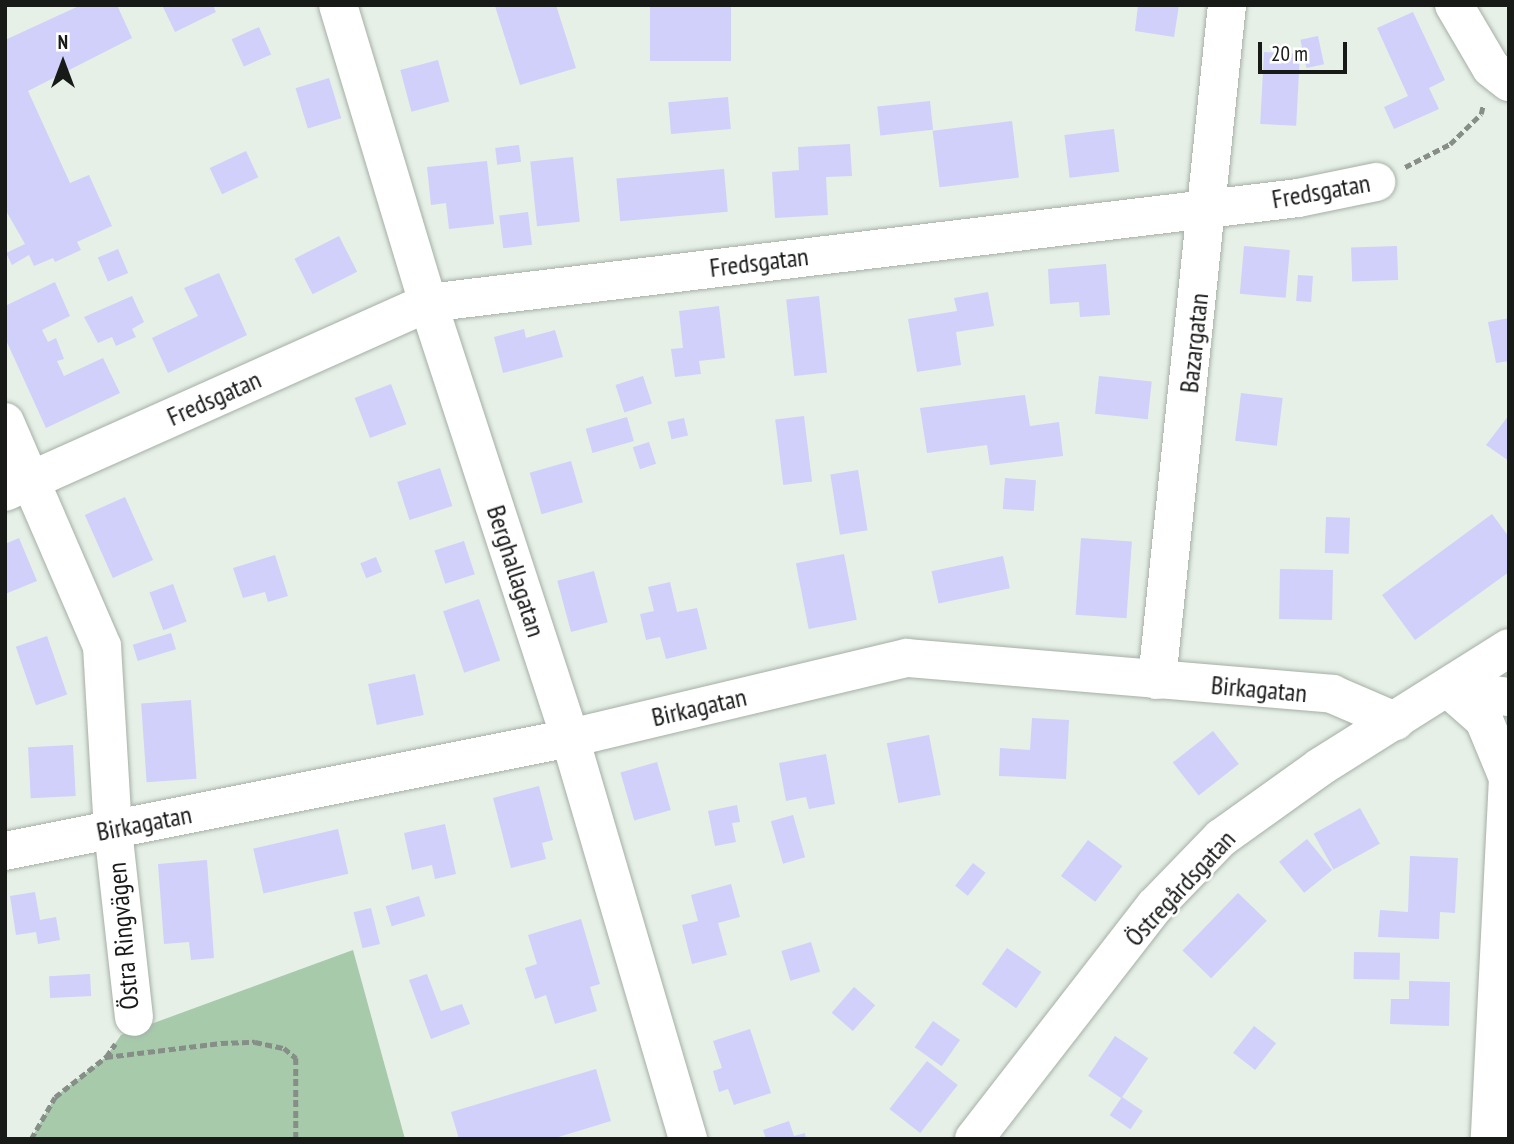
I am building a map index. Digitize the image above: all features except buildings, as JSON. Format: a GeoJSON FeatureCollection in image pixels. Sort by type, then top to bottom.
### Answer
{"type":"FeatureCollection","features":[{"type":"Feature","properties":{"kind":"street","name":"Berghallagatan"},"geometry":{"type":"LineString","coordinates":[[338,5],[428,303],[570,738],[688,1139]]}},
{"type":"Feature","properties":{"kind":"street","name":"Bazargatan"},"geometry":{"type":"LineString","coordinates":[[1157,680],[1227,5]]}},
{"type":"Feature","properties":{"kind":"street"},"geometry":{"type":"LineString","coordinates":[[1454,5],[1500,75]]}},
{"type":"Feature","properties":{"kind":"street","name":"Fredsgatan"},"geometry":{"type":"LineString","coordinates":[[19,486],[428,303],[1298,198],[1377,183]]}},
{"type":"Feature","properties":{"kind":"street","name":"Östra Ringvägen"},"geometry":{"type":"LineString","coordinates":[[5,422],[19,486],[103,646],[113,830],[134,1017]]}},
{"type":"Feature","properties":{"kind":"street","name":"Östregårdsgatan"},"geometry":{"type":"LineString","coordinates":[[974,1139],[1155,906],[1221,838],[1320,767],[1449,689],[1509,648]]}},
{"type":"Feature","properties":{"kind":"street","name":"Birkagatan"},"geometry":{"type":"LineString","coordinates":[[5,852],[570,738],[907,658],[1332,694],[1395,721]]}},
{"type":"Feature","properties":{"kind":"street"},"geometry":{"type":"LineString","coordinates":[[1449,689],[1509,697]]}},
{"type":"Feature","properties":{"kind":"street"},"geometry":{"type":"LineString","coordinates":[[1449,689],[1484,720],[1508,778],[1490,1139]]}},
{"type":"Feature","properties":{"kind":"path","name":"Fredsgatan"},"geometry":{"type":"LineString","coordinates":[[1377,183],[1450,144],[1481,114],[1500,75]]}},
{"type":"Feature","properties":{"kind":"path","name":"Östra Ringvägen"},"geometry":{"type":"LineString","coordinates":[[31,1139],[55,1097],[106,1057],[134,1017]]}},
{"type":"Feature","properties":{"kind":"path"},"geometry":{"type":"LineString","coordinates":[[106,1057],[220,1043],[255,1042],[284,1048],[296,1058],[296,1139]]}},
{"type":"Feature","properties":{"kind":"green space"},"geometry":{"type":"Polygon","coordinates":[[[353,950],[405,1139],[31,1139],[55,1097],[106,1057],[121,1035],[353,950]]]}}]}
